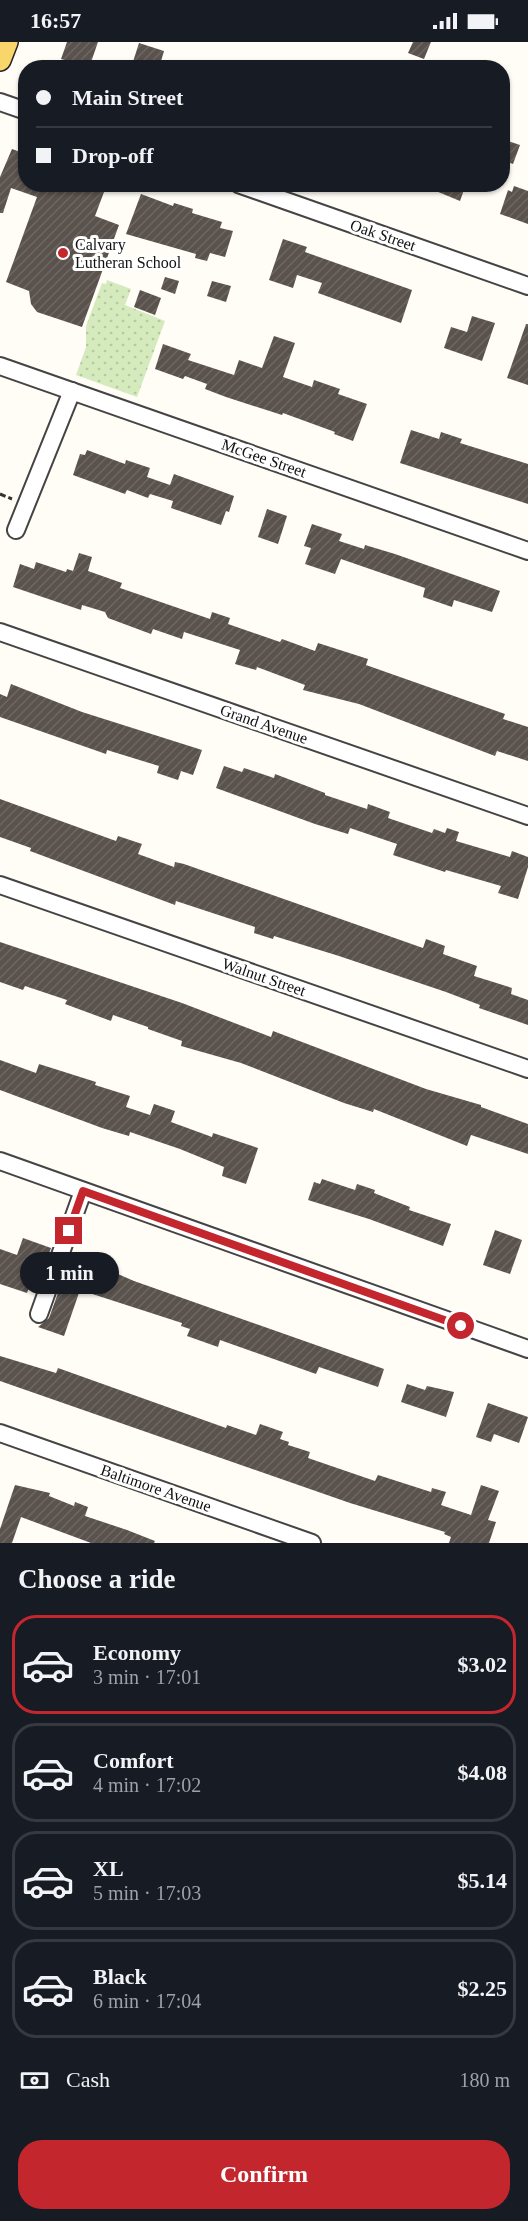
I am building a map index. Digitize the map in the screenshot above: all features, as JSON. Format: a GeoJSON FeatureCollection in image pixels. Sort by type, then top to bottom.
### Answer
{"type":"FeatureCollection","features":[{"type":"Feature","properties":{"kind":"main road"},"geometry":{"type":"LineString","coordinates":[[0,60],[7,42]]}},
{"type":"Feature","properties":{"kind":"street"},"geometry":{"type":"LineString","coordinates":[[0,102],[18,108]]}},
{"type":"Feature","properties":{"kind":"street","name":"Oak Street"},"geometry":{"type":"LineString","coordinates":[[261,192],[528,286]]}},
{"type":"Feature","properties":{"kind":"street","name":"McGee Street"},"geometry":{"type":"LineString","coordinates":[[0,366],[528,551]]}},
{"type":"Feature","properties":{"kind":"street"},"geometry":{"type":"LineString","coordinates":[[16,530],[72,391]]}},
{"type":"Feature","properties":{"kind":"street","name":"Grand Avenue"},"geometry":{"type":"LineString","coordinates":[[0,632],[528,816]]}},
{"type":"Feature","properties":{"kind":"street","name":"Walnut Street"},"geometry":{"type":"LineString","coordinates":[[0,885],[528,1069]]}},
{"type":"Feature","properties":{"kind":"street"},"geometry":{"type":"LineString","coordinates":[[0,1161],[528,1349]]}},
{"type":"Feature","properties":{"kind":"street"},"geometry":{"type":"LineString","coordinates":[[39,1314],[83,1191]]}},
{"type":"Feature","properties":{"kind":"street","name":"Baltimore Avenue"},"geometry":{"type":"LineString","coordinates":[[0,1433],[312,1543]]}},
{"type":"Feature","properties":{"kind":"green space"},"geometry":{"type":"Polygon","coordinates":[[[107,280],[131,289],[125,305],[165,321],[137,397],[76,375],[86,347],[86,326],[102,283],[106,284],[107,280]]]}},
{"type":"Feature","properties":{"kind":"building"},"geometry":{"type":"Polygon","coordinates":[[[67,42],[98,42],[92,60],[61,59],[67,42]]]}},
{"type":"Feature","properties":{"kind":"building"},"geometry":{"type":"Polygon","coordinates":[[[413,42],[431,42],[424,59],[408,53],[413,42]]]}},
{"type":"Feature","properties":{"kind":"building"},"geometry":{"type":"Polygon","coordinates":[[[139,43],[164,51],[161,60],[134,60],[139,43]]]}},
{"type":"Feature","properties":{"kind":"building"},"geometry":{"type":"Polygon","coordinates":[[[510,142],[520,145],[513,164],[510,163],[510,142]]]}},
{"type":"Feature","properties":{"kind":"building","name":"Calvary Lutheran School"},"geometry":{"type":"Polygon","coordinates":[[[12,149],[18,151],[18,190],[11,188],[3,213],[0,213],[0,177],[12,149]]]}},
{"type":"Feature","properties":{"kind":"building"},"geometry":{"type":"Polygon","coordinates":[[[514,186],[528,191],[528,224],[500,214],[507,192],[512,192],[514,186]]]}},
{"type":"Feature","properties":{"kind":"building","name":"Calvary Lutheran School"},"geometry":{"type":"Polygon","coordinates":[[[23,192],[104,192],[95,216],[119,225],[82,327],[37,312],[31,304],[29,291],[6,282],[37,197],[23,192]]]}},
{"type":"Feature","properties":{"kind":"building"},"geometry":{"type":"Polygon","coordinates":[[[438,192],[463,192],[460,201],[438,192]]]}},
{"type":"Feature","properties":{"kind":"building"},"geometry":{"type":"Polygon","coordinates":[[[141,194],[173,206],[174,203],[193,209],[192,213],[222,222],[220,228],[233,231],[225,257],[210,253],[207,261],[195,258],[196,254],[126,234],[141,194]]]}},
{"type":"Feature","properties":{"kind":"building"},"geometry":{"type":"Polygon","coordinates":[[[283,239],[307,247],[305,252],[412,290],[401,323],[318,293],[322,283],[297,275],[293,288],[269,280],[283,239]]]}},
{"type":"Feature","properties":{"kind":"building"},"geometry":{"type":"Polygon","coordinates":[[[165,277],[179,281],[175,294],[161,289],[165,277]]]}},
{"type":"Feature","properties":{"kind":"building"},"geometry":{"type":"Polygon","coordinates":[[[212,281],[231,286],[226,302],[207,296],[212,281]]]}},
{"type":"Feature","properties":{"kind":"building"},"geometry":{"type":"Polygon","coordinates":[[[140,290],[161,298],[155,315],[134,307],[140,290]]]}},
{"type":"Feature","properties":{"kind":"building"},"geometry":{"type":"Polygon","coordinates":[[[472,316],[495,323],[482,361],[444,348],[451,327],[467,332],[472,316]]]}},
{"type":"Feature","properties":{"kind":"building"},"geometry":{"type":"Polygon","coordinates":[[[526,324],[528,324],[528,385],[507,378],[526,324]]]}},
{"type":"Feature","properties":{"kind":"building"},"geometry":{"type":"Polygon","coordinates":[[[274,336],[295,343],[283,377],[312,387],[314,380],[340,389],[338,394],[367,404],[353,441],[283,413],[282,415],[205,389],[207,384],[185,376],[183,379],[155,369],[163,344],[191,354],[188,360],[234,375],[239,360],[262,368],[274,336]]]}},
{"type":"Feature","properties":{"kind":"building"},"geometry":{"type":"Polygon","coordinates":[[[411,430],[439,439],[441,432],[462,439],[460,443],[528,464],[528,504],[400,463],[411,430]]]}},
{"type":"Feature","properties":{"kind":"building"},"geometry":{"type":"Polygon","coordinates":[[[87,450],[125,464],[126,460],[150,468],[147,477],[170,485],[174,474],[234,496],[229,512],[226,511],[221,525],[171,508],[173,501],[150,494],[148,498],[127,490],[125,494],[73,475],[80,454],[85,455],[87,450]]]}},
{"type":"Feature","properties":{"kind":"building"},"geometry":{"type":"Polygon","coordinates":[[[267,509],[287,516],[278,544],[258,537],[267,509]]]}},
{"type":"Feature","properties":{"kind":"building"},"geometry":{"type":"Polygon","coordinates":[[[312,524],[342,534],[339,541],[364,549],[365,545],[395,554],[500,591],[492,612],[454,600],[452,607],[423,597],[425,588],[341,559],[335,574],[305,564],[311,548],[304,546],[312,524]]]}},
{"type":"Feature","properties":{"kind":"building"},"geometry":{"type":"Polygon","coordinates":[[[79,553],[92,557],[88,571],[122,583],[120,588],[210,619],[212,612],[230,618],[228,624],[280,642],[282,639],[315,651],[318,643],[368,659],[366,665],[505,714],[503,719],[528,727],[528,761],[497,751],[495,756],[359,704],[303,690],[305,685],[257,667],[256,670],[235,664],[240,650],[184,632],[182,639],[153,629],[151,634],[108,618],[105,612],[82,605],[81,610],[13,587],[20,564],[34,569],[36,562],[66,572],[67,569],[73,571],[79,553]]]}},
{"type":"Feature","properties":{"kind":"building"},"geometry":{"type":"Polygon","coordinates":[[[11,684],[82,712],[202,750],[193,775],[181,771],[178,780],[157,773],[159,766],[107,750],[106,754],[0,717],[0,694],[7,697],[11,684]]]}},
{"type":"Feature","properties":{"kind":"building"},"geometry":{"type":"Polygon","coordinates":[[[224,766],[242,772],[244,768],[274,778],[275,774],[325,793],[325,795],[367,809],[368,804],[390,812],[388,818],[432,833],[434,829],[445,833],[447,828],[459,832],[456,841],[510,857],[512,851],[528,857],[528,867],[518,899],[498,893],[501,886],[446,870],[445,872],[393,855],[397,844],[350,828],[348,834],[315,824],[216,788],[224,766]]]}},
{"type":"Feature","properties":{"kind":"building"},"geometry":{"type":"Polygon","coordinates":[[[0,799],[116,841],[118,836],[142,844],[138,854],[174,867],[175,862],[184,864],[423,948],[426,939],[445,946],[443,954],[477,966],[474,976],[512,988],[511,994],[528,1000],[528,1025],[479,1008],[480,1005],[446,992],[274,936],[273,939],[254,933],[255,927],[176,901],[175,905],[30,851],[31,848],[0,837],[0,799]]]}},
{"type":"Feature","properties":{"kind":"building"},"geometry":{"type":"Polygon","coordinates":[[[0,942],[182,1003],[271,1037],[273,1031],[426,1089],[481,1105],[481,1107],[528,1124],[528,1154],[471,1135],[467,1146],[374,1109],[373,1112],[344,1103],[241,1063],[181,1046],[182,1041],[148,1029],[148,1027],[113,1015],[111,1021],[65,1004],[67,1000],[25,986],[23,990],[0,982],[0,942]]]}},
{"type":"Feature","properties":{"kind":"building"},"geometry":{"type":"Polygon","coordinates":[[[0,1060],[36,1073],[39,1064],[96,1082],[95,1085],[130,1096],[126,1107],[150,1115],[154,1104],[175,1111],[171,1122],[212,1137],[213,1133],[258,1148],[246,1184],[222,1176],[224,1167],[180,1149],[130,1132],[129,1136],[102,1128],[0,1090],[0,1060]]]}},
{"type":"Feature","properties":{"kind":"building"},"geometry":{"type":"Polygon","coordinates":[[[322,1179],[355,1190],[357,1184],[375,1190],[374,1193],[410,1207],[409,1210],[451,1224],[443,1246],[308,1200],[314,1182],[320,1184],[322,1179]]]}},
{"type":"Feature","properties":{"kind":"building"},"geometry":{"type":"Polygon","coordinates":[[[495,1230],[522,1240],[510,1274],[483,1265],[495,1230]]]}},
{"type":"Feature","properties":{"kind":"building"},"geometry":{"type":"Polygon","coordinates":[[[23,1238],[51,1248],[43,1271],[36,1268],[27,1293],[0,1284],[0,1249],[17,1255],[23,1238]]]}},
{"type":"Feature","properties":{"kind":"building"},"geometry":{"type":"Polygon","coordinates":[[[72,1254],[134,1281],[384,1369],[378,1387],[319,1367],[316,1374],[220,1340],[218,1347],[187,1336],[190,1329],[181,1326],[182,1323],[80,1290],[64,1336],[38,1327],[49,1318],[72,1254]]]}},
{"type":"Feature","properties":{"kind":"building"},"geometry":{"type":"Polygon","coordinates":[[[0,1356],[56,1373],[58,1368],[226,1428],[227,1425],[256,1435],[260,1424],[283,1432],[280,1439],[289,1442],[288,1445],[310,1452],[308,1458],[375,1481],[378,1475],[431,1492],[432,1488],[446,1492],[441,1505],[471,1515],[481,1485],[499,1491],[488,1520],[496,1522],[489,1543],[449,1543],[451,1537],[444,1534],[445,1532],[350,1503],[0,1381],[0,1356]]]}},
{"type":"Feature","properties":{"kind":"building"},"geometry":{"type":"Polygon","coordinates":[[[407,1384],[425,1390],[427,1386],[454,1392],[446,1417],[401,1402],[407,1384]]]}},
{"type":"Feature","properties":{"kind":"building"},"geometry":{"type":"Polygon","coordinates":[[[488,1403],[528,1417],[519,1443],[494,1434],[491,1442],[476,1437],[488,1403]]]}},
{"type":"Feature","properties":{"kind":"building"},"geometry":{"type":"Polygon","coordinates":[[[15,1485],[50,1493],[49,1496],[74,1506],[75,1502],[88,1507],[85,1516],[155,1541],[154,1543],[91,1543],[21,1517],[12,1543],[0,1543],[0,1529],[15,1485]]]}},
{"type":"Feature","properties":{"kind":"place","name":"Calvary Lutheran School"},"geometry":{"type":"Point","coordinates":[63,253]}},
{"type":"Feature","properties":{"kind":"route"},"geometry":{"type":"LineString","coordinates":[[69,1231],[83,1191],[461,1326]]}}]}
